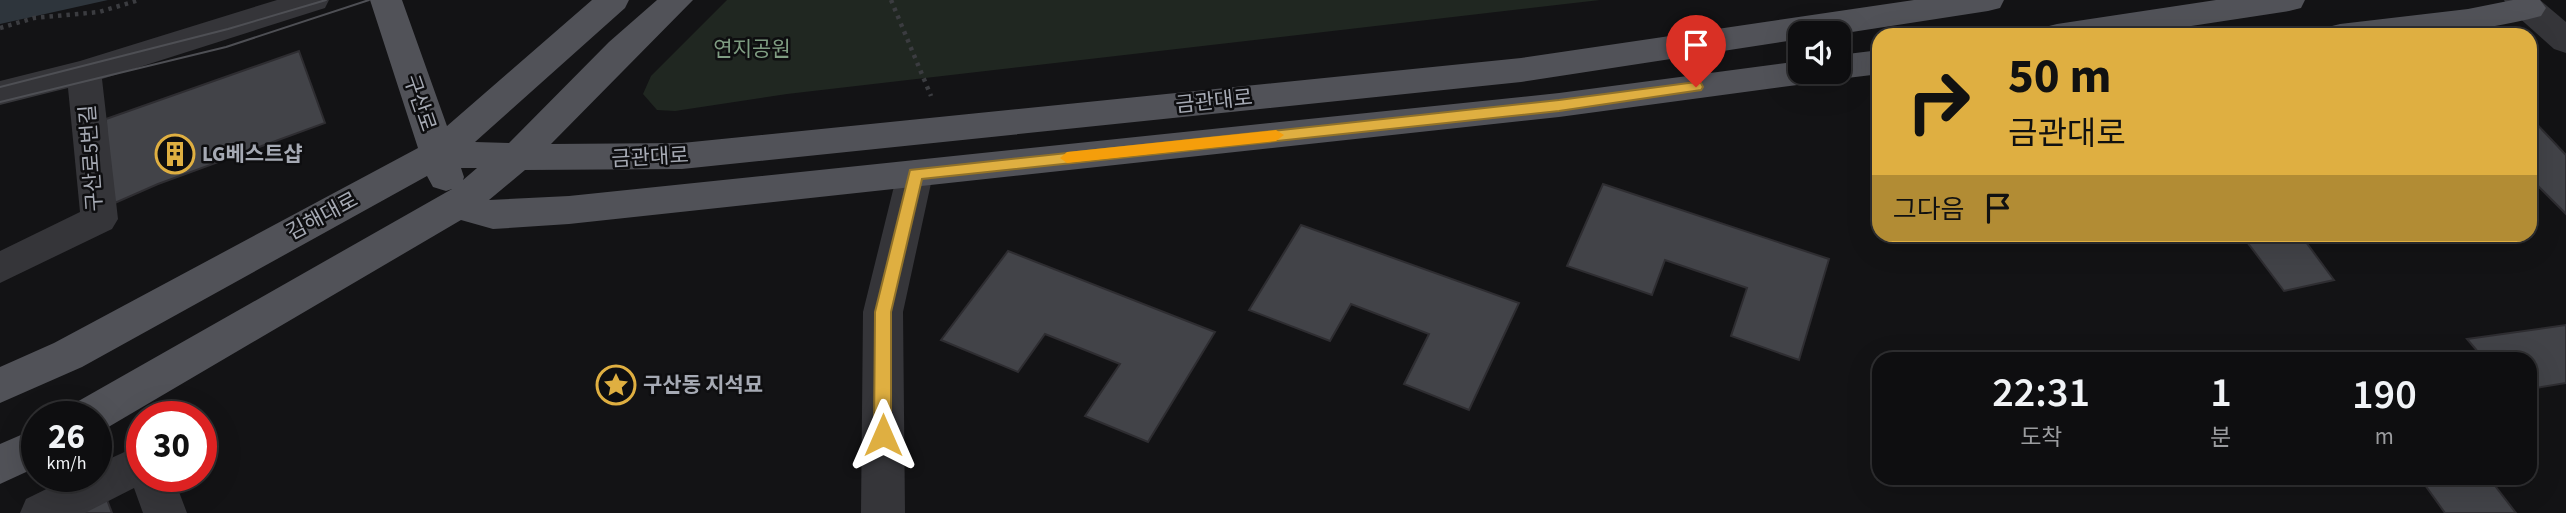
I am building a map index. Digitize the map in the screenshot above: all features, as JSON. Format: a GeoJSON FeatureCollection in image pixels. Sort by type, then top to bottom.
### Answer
{"type":"FeatureCollection","features":[{"type":"Feature","properties":{"kind":"main road","name":"구산로"},"geometry":{"type":"LineString","coordinates":[[386,0],[457,205]]}},
{"type":"Feature","properties":{"kind":"main road","name":"김해대로"},"geometry":{"type":"LineString","coordinates":[[0,386],[68,355],[438,154],[613,0]]}},
{"type":"Feature","properties":{"kind":"main road"},"geometry":{"type":"LineString","coordinates":[[112,403],[457,205],[517,156],[621,50],[677,0]]}},
{"type":"Feature","properties":{"kind":"main road","name":"금관대로"},"geometry":{"type":"LineString","coordinates":[[438,154],[611,160],[682,156],[1521,70],[1988,0]]}},
{"type":"Feature","properties":{"kind":"main road"},"geometry":{"type":"LineString","coordinates":[[2103,28],[2289,0]]}},
{"type":"Feature","properties":{"kind":"main road"},"geometry":{"type":"LineString","coordinates":[[2400,28],[2468,20],[2525,4]]}},
{"type":"Feature","properties":{"kind":"main road"},"geometry":{"type":"LineString","coordinates":[[1851,66],[1872,63]]}},
{"type":"Feature","properties":{"kind":"main road","name":"금관대로"},"geometry":{"type":"LineString","coordinates":[[457,205],[493,215],[569,210],[1545,107],[1788,74]]}},
{"type":"Feature","properties":{"kind":"main road"},"geometry":{"type":"LineString","coordinates":[[0,465],[21,454]]}},
{"type":"Feature","properties":{"kind":"street","name":"구산로5번길"},"geometry":{"type":"LineString","coordinates":[[0,93],[84,72],[313,0]]}},
{"type":"Feature","properties":{"kind":"street"},"geometry":{"type":"LineString","coordinates":[[2525,4],[2566,41]]}},
{"type":"Feature","properties":{"kind":"street","name":"구산로5번길"},"geometry":{"type":"LineString","coordinates":[[0,268],[99,219],[84,72]]}},
{"type":"Feature","properties":{"kind":"street"},"geometry":{"type":"LineString","coordinates":[[879,512],[883,312],[915,174]]}},
{"type":"Feature","properties":{"kind":"street"},"geometry":{"type":"LineString","coordinates":[[42,513],[126,471]]}},
{"type":"Feature","properties":{"kind":"street"},"geometry":{"type":"LineString","coordinates":[[157,492],[165,513]]}},
{"type":"Feature","properties":{"kind":"path"},"geometry":{"type":"LineString","coordinates":[[0,28],[34,18],[99,12],[139,0]]}},
{"type":"Feature","properties":{"kind":"path"},"geometry":{"type":"LineString","coordinates":[[891,0],[944,129]]}},
{"type":"Feature","properties":{"kind":"green space","name":"연지공원"},"geometry":{"type":"Polygon","coordinates":[[[727,0],[1600,0],[787,94],[675,111],[657,110],[643,94],[651,76],[727,0]]]}},
{"type":"Feature","properties":{"kind":"shaded area"},"geometry":{"type":"Polygon","coordinates":[[[0,0],[108,0],[0,24],[0,0]]]}},
{"type":"Feature","properties":{"kind":"building","name":"LG베스트샵"},"geometry":{"type":"Polygon","coordinates":[[[299,51],[325,123],[158,184],[108,206],[106,119],[299,51]]]}},
{"type":"Feature","properties":{"kind":"building"},"geometry":{"type":"Polygon","coordinates":[[[2537,124],[2566,155],[2566,214],[2537,185],[2537,124]]]}},
{"type":"Feature","properties":{"kind":"building"},"geometry":{"type":"Polygon","coordinates":[[[1603,184],[1829,259],[1799,360],[1731,336],[1747,288],[1665,260],[1652,295],[1567,266],[1603,184]]]}},
{"type":"Feature","properties":{"kind":"building"},"geometry":{"type":"Polygon","coordinates":[[[1301,225],[1519,303],[1469,410],[1404,384],[1429,334],[1351,304],[1330,341],[1249,310],[1301,225]]]}},
{"type":"Feature","properties":{"kind":"building"},"geometry":{"type":"Polygon","coordinates":[[[2247,242],[2306,242],[2334,280],[2284,291],[2247,242]]]}},
{"type":"Feature","properties":{"kind":"building"},"geometry":{"type":"Polygon","coordinates":[[[1008,251],[1215,332],[1148,442],[1085,416],[1120,364],[1045,334],[1018,372],[941,340],[1008,251]]]}},
{"type":"Feature","properties":{"kind":"building"},"geometry":{"type":"Polygon","coordinates":[[[2566,325],[2566,383],[2537,388],[2537,352],[2478,352],[2467,339],[2566,325]]]}},
{"type":"Feature","properties":{"kind":"building"},"geometry":{"type":"Polygon","coordinates":[[[2425,485],[2494,485],[2516,513],[2445,513],[2425,485]]]}},
{"type":"Feature","properties":{"kind":"building"},"geometry":{"type":"Polygon","coordinates":[[[106,497],[112,513],[76,513],[106,497]]]}},
{"type":"Feature","properties":{"kind":"tram line"},"geometry":{"type":"LineString","coordinates":[[0,87],[228,29],[326,0]]}},
{"type":"Feature","properties":{"kind":"tram line"},"geometry":{"type":"LineString","coordinates":[[0,102],[226,47],[369,0]]}},
{"type":"Feature","properties":{"kind":"slow traffic"},"geometry":{"type":"LineString","coordinates":[[1067,158],[1276,135]]}},
{"type":"Feature","properties":{"kind":"place","name":"LG베스트샵"},"geometry":{"type":"Point","coordinates":[175,154]}},
{"type":"Feature","properties":{"kind":"place","name":"구산동 지석묘"},"geometry":{"type":"Point","coordinates":[616,385]}},
{"type":"Feature","properties":{"kind":"route"},"geometry":{"type":"LineString","coordinates":[[883,435],[883,312],[915,174],[1559,105],[1696,87]]}}]}
